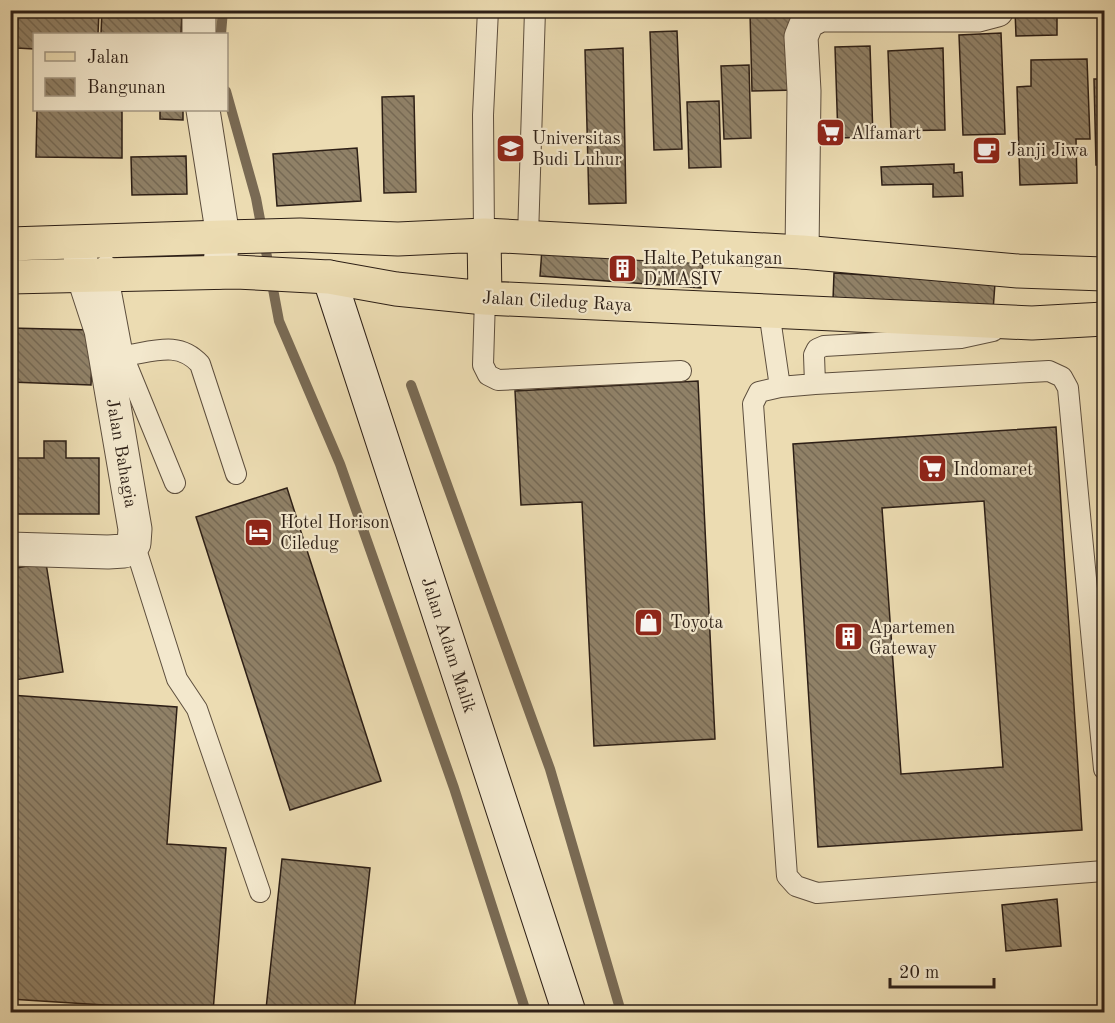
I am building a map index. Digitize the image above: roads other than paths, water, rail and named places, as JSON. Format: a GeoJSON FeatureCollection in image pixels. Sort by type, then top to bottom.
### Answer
{"type":"FeatureCollection","features":[{"type":"Feature","properties":{"kind":"main road"},"geometry":{"type":"LineString","coordinates":[[484,235],[485,298]]}},
{"type":"Feature","properties":{"kind":"main road"},"geometry":{"type":"LineString","coordinates":[[10,244],[231,237],[314,236],[398,239],[484,235],[802,252],[1018,271],[1104,274]]}},
{"type":"Feature","properties":{"kind":"main road"},"geometry":{"type":"LineString","coordinates":[[314,236],[314,276]]}},
{"type":"Feature","properties":{"kind":"main road","name":"Jalan Ciledug Raya"},"geometry":{"type":"LineString","coordinates":[[10,277],[228,272],[314,276],[396,289],[485,298],[1032,323],[1104,319]]}},
{"type":"Feature","properties":{"kind":"street"},"geometry":{"type":"LineString","coordinates":[[199,10],[199,33]]}},
{"type":"Feature","properties":{"kind":"street"},"geometry":{"type":"LineString","coordinates":[[802,252],[803,30],[807,22],[820,15],[978,15],[997,10]]}},
{"type":"Feature","properties":{"kind":"street"},"geometry":{"type":"LineString","coordinates":[[203,111],[231,237],[228,272]]}},
{"type":"Feature","properties":{"kind":"street","name":"Jalan Bahagia"},"geometry":{"type":"LineString","coordinates":[[90,240],[101,330],[135,529],[134,543]]}},
{"type":"Feature","properties":{"kind":"street","name":"Jalan Adam Malik"},"geometry":{"type":"LineString","coordinates":[[314,276],[569,1012]]}},
{"type":"Feature","properties":{"kind":"street"},"geometry":{"type":"LineString","coordinates":[[10,549],[108,552],[124,551],[134,543]]}},
{"type":"Feature","properties":{"kind":"lane"},"geometry":{"type":"LineString","coordinates":[[484,235],[483,115],[488,10]]}},
{"type":"Feature","properties":{"kind":"lane"},"geometry":{"type":"LineString","coordinates":[[528,237],[536,10]]}},
{"type":"Feature","properties":{"kind":"lane"},"geometry":{"type":"LineString","coordinates":[[95,275],[123,356],[175,483]]}},
{"type":"Feature","properties":{"kind":"lane"},"geometry":{"type":"LineString","coordinates":[[485,298],[483,365],[488,375],[498,380],[681,371]]}},
{"type":"Feature","properties":{"kind":"lane"},"geometry":{"type":"LineString","coordinates":[[769,311],[780,387]]}},
{"type":"Feature","properties":{"kind":"lane"},"geometry":{"type":"LineString","coordinates":[[815,384],[814,355],[817,349],[824,346],[961,338],[1032,323]]}},
{"type":"Feature","properties":{"kind":"lane"},"geometry":{"type":"LineString","coordinates":[[123,356],[179,348],[190,352],[200,364],[236,474]]}},
{"type":"Feature","properties":{"kind":"lane"},"geometry":{"type":"LineString","coordinates":[[1104,769],[1068,388],[1062,377],[1049,371],[815,384],[780,387],[759,392],[753,404],[787,876],[795,886],[817,893],[1104,870]]}},
{"type":"Feature","properties":{"kind":"lane"},"geometry":{"type":"LineString","coordinates":[[134,543],[177,680],[197,709],[260,892]]}},
{"type":"Feature","properties":{"kind":"waterway"},"geometry":{"type":"LineString","coordinates":[[221,33],[223,10]]}},
{"type":"Feature","properties":{"kind":"waterway"},"geometry":{"type":"LineString","coordinates":[[228,98],[256,198],[279,321],[340,464],[454,788],[526,1012]]}},
{"type":"Feature","properties":{"kind":"waterway"},"geometry":{"type":"LineString","coordinates":[[411,385],[550,769],[621,1012]]}},
{"type":"Feature","properties":{"kind":"place","name":"Alfamart"},"geometry":{"type":"Point","coordinates":[830,133]}},
{"type":"Feature","properties":{"kind":"place","name":"Universitas Budi Luhur"},"geometry":{"type":"Point","coordinates":[511,148]}},
{"type":"Feature","properties":{"kind":"place","name":"Janji Jiwa"},"geometry":{"type":"Point","coordinates":[986,150]}},
{"type":"Feature","properties":{"kind":"place","name":"Halte Petukangan D'MASIV"},"geometry":{"type":"Point","coordinates":[622,268]}},
{"type":"Feature","properties":{"kind":"place","name":"Indomaret"},"geometry":{"type":"Point","coordinates":[932,469]}},
{"type":"Feature","properties":{"kind":"place","name":"Hotel Horison Ciledug"},"geometry":{"type":"Point","coordinates":[259,532]}},
{"type":"Feature","properties":{"kind":"place","name":"Toyota"},"geometry":{"type":"Point","coordinates":[649,622]}},
{"type":"Feature","properties":{"kind":"place","name":"Apartemen Gateway"},"geometry":{"type":"Point","coordinates":[848,637]}}]}
